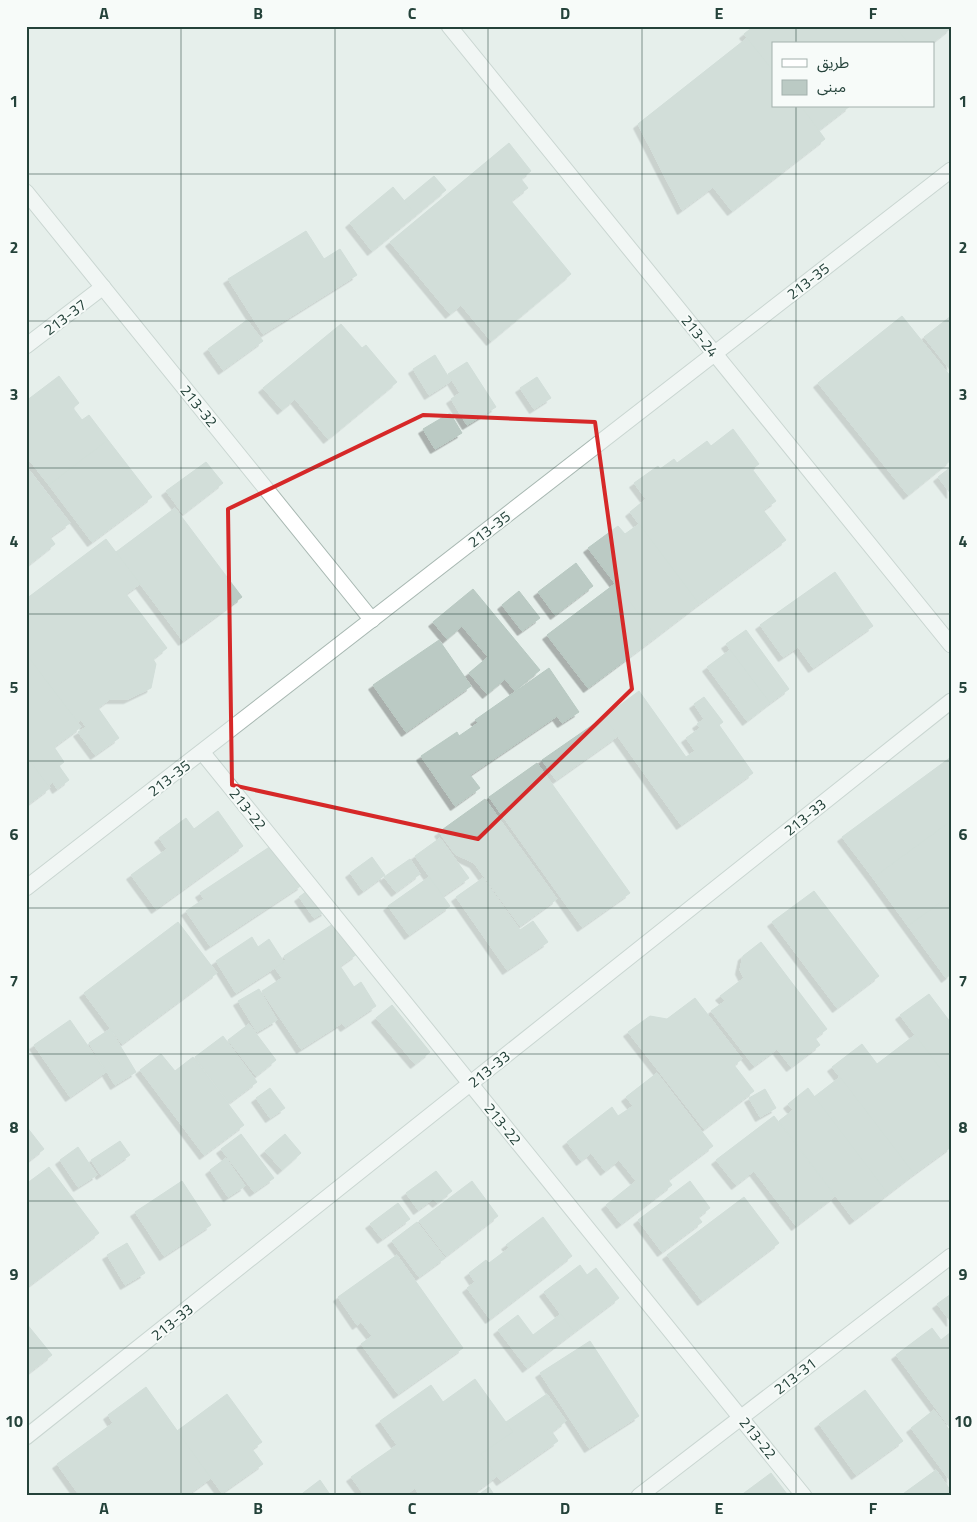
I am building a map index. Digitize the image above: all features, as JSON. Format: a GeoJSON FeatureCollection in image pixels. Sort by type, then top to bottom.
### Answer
{"type":"FeatureCollection","features":[{"type":"Feature","properties":{"kind":"street","name":"213-24"},"geometry":{"type":"LineString","coordinates":[[449,26],[951,645]]}},
{"type":"Feature","properties":{"kind":"street","name":"213-35"},"geometry":{"type":"LineString","coordinates":[[26,888],[951,170]]}},
{"type":"Feature","properties":{"kind":"street","name":"213-32"},"geometry":{"type":"LineString","coordinates":[[26,192],[372,620]]}},
{"type":"Feature","properties":{"kind":"street","name":"213-37"},"geometry":{"type":"LineString","coordinates":[[26,346],[104,288]]}},
{"type":"Feature","properties":{"kind":"street","name":"213-33"},"geometry":{"type":"LineString","coordinates":[[26,1438],[951,700]]}},
{"type":"Feature","properties":{"kind":"street","name":"213-22"},"geometry":{"type":"LineString","coordinates":[[202,752],[804,1496]]}},
{"type":"Feature","properties":{"kind":"street","name":"213-31"},"geometry":{"type":"LineString","coordinates":[[639,1496],[951,1256]]}},
{"type":"Feature","properties":{"kind":"highlighted area"},"geometry":{"type":"Polygon","coordinates":[[[423,415],[595,422],[632,689],[478,839],[232,785],[228,509],[423,415]]]}},
{"type":"Feature","properties":{"kind":"building"},"geometry":{"type":"Polygon","coordinates":[[[754,26],[895,26],[907,42],[772,42],[772,70],[744,34],[754,26]]]}},
{"type":"Feature","properties":{"kind":"building"},"geometry":{"type":"Polygon","coordinates":[[[895,26],[951,26],[934,42],[907,42],[895,26]]]}},
{"type":"Feature","properties":{"kind":"building"},"geometry":{"type":"Polygon","coordinates":[[[747,38],[772,70],[772,108],[802,108],[825,139],[732,211],[713,187],[682,210],[638,124],[747,38]]]}},
{"type":"Feature","properties":{"kind":"building"},"geometry":{"type":"Polygon","coordinates":[[[802,108],[847,108],[819,130],[802,108]]]}},
{"type":"Feature","properties":{"kind":"building"},"geometry":{"type":"Polygon","coordinates":[[[509,143],[531,171],[521,179],[528,188],[511,201],[571,274],[491,341],[461,305],[450,314],[390,242],[509,143]]]}},
{"type":"Feature","properties":{"kind":"building"},"geometry":{"type":"Polygon","coordinates":[[[434,176],[446,190],[416,215],[404,201],[434,176]]]}},
{"type":"Feature","properties":{"kind":"building"},"geometry":{"type":"Polygon","coordinates":[[[393,187],[416,215],[372,251],[350,223],[393,187]]]}},
{"type":"Feature","properties":{"kind":"building"},"geometry":{"type":"Polygon","coordinates":[[[306,231],[324,259],[340,249],[357,275],[263,334],[228,279],[306,231]]]}},
{"type":"Feature","properties":{"kind":"building"},"geometry":{"type":"Polygon","coordinates":[[[902,316],[951,377],[951,460],[908,495],[818,383],[902,316]]]}},
{"type":"Feature","properties":{"kind":"building"},"geometry":{"type":"Polygon","coordinates":[[[951,316],[951,371],[924,337],[951,316]]]}},
{"type":"Feature","properties":{"kind":"building"},"geometry":{"type":"Polygon","coordinates":[[[247,320],[263,341],[223,370],[208,349],[247,320]]]}},
{"type":"Feature","properties":{"kind":"building"},"geometry":{"type":"Polygon","coordinates":[[[341,324],[362,348],[366,345],[397,382],[328,439],[295,399],[282,410],[263,388],[341,324]]]}},
{"type":"Feature","properties":{"kind":"building"},"geometry":{"type":"Polygon","coordinates":[[[435,355],[451,381],[429,395],[413,369],[435,355]]]}},
{"type":"Feature","properties":{"kind":"building"},"geometry":{"type":"Polygon","coordinates":[[[467,362],[496,407],[467,425],[451,399],[460,393],[448,374],[467,362]]]}},
{"type":"Feature","properties":{"kind":"building"},"geometry":{"type":"Polygon","coordinates":[[[59,376],[79,403],[73,408],[82,420],[89,415],[108,440],[49,485],[26,456],[26,401],[59,376]]]}},
{"type":"Feature","properties":{"kind":"building"},"geometry":{"type":"Polygon","coordinates":[[[537,377],[551,398],[534,409],[520,388],[537,377]]]}},
{"type":"Feature","properties":{"kind":"building"},"geometry":{"type":"Polygon","coordinates":[[[450,413],[462,433],[435,449],[423,429],[450,413]]]}},
{"type":"Feature","properties":{"kind":"building"},"geometry":{"type":"Polygon","coordinates":[[[733,429],[759,464],[752,469],[776,501],[763,510],[786,540],[699,604],[630,512],[646,499],[634,483],[658,466],[660,469],[674,459],[677,463],[707,441],[711,446],[733,429]]]}},
{"type":"Feature","properties":{"kind":"building"},"geometry":{"type":"Polygon","coordinates":[[[108,440],[152,497],[92,542],[49,485],[108,440]]]}},
{"type":"Feature","properties":{"kind":"building"},"geometry":{"type":"Polygon","coordinates":[[[206,462],[223,483],[183,514],[166,491],[206,462]]]}},
{"type":"Feature","properties":{"kind":"building"},"geometry":{"type":"Polygon","coordinates":[[[26,466],[70,523],[50,537],[55,544],[26,567],[26,466]]]}},
{"type":"Feature","properties":{"kind":"building"},"geometry":{"type":"Polygon","coordinates":[[[951,467],[951,494],[938,477],[951,467]]]}},
{"type":"Feature","properties":{"kind":"building"},"geometry":{"type":"Polygon","coordinates":[[[175,508],[242,597],[183,641],[116,552],[175,508]]]}},
{"type":"Feature","properties":{"kind":"building"},"geometry":{"type":"Polygon","coordinates":[[[639,524],[699,604],[656,637],[588,548],[618,526],[625,534],[639,524]]]}},
{"type":"Feature","properties":{"kind":"building"},"geometry":{"type":"Polygon","coordinates":[[[106,539],[140,584],[126,594],[167,648],[153,659],[156,664],[151,688],[128,699],[110,699],[98,708],[119,738],[95,755],[78,732],[86,727],[81,720],[78,722],[26,654],[26,599],[106,539]]]}},
{"type":"Feature","properties":{"kind":"building"},"geometry":{"type":"Polygon","coordinates":[[[576,563],[593,586],[555,615],[538,592],[576,563]]]}},
{"type":"Feature","properties":{"kind":"building"},"geometry":{"type":"Polygon","coordinates":[[[835,572],[873,626],[813,668],[798,647],[783,657],[760,625],[835,572]]]}},
{"type":"Feature","properties":{"kind":"building"},"geometry":{"type":"Polygon","coordinates":[[[616,583],[656,637],[588,688],[547,635],[616,583]]]}},
{"type":"Feature","properties":{"kind":"building"},"geometry":{"type":"Polygon","coordinates":[[[473,589],[540,670],[515,691],[505,679],[487,694],[469,673],[488,657],[462,626],[447,639],[433,622],[473,589]]]}},
{"type":"Feature","properties":{"kind":"building"},"geometry":{"type":"Polygon","coordinates":[[[519,591],[540,618],[522,631],[502,605],[519,591]]]}},
{"type":"Feature","properties":{"kind":"building"},"geometry":{"type":"Polygon","coordinates":[[[746,630],[789,689],[770,703],[726,644],[746,630]]]}},
{"type":"Feature","properties":{"kind":"building"},"geometry":{"type":"Polygon","coordinates":[[[439,640],[471,686],[406,732],[373,685],[439,640]]]}},
{"type":"Feature","properties":{"kind":"building"},"geometry":{"type":"Polygon","coordinates":[[[730,650],[770,703],[747,721],[707,667],[730,650]]]}},
{"type":"Feature","properties":{"kind":"building"},"geometry":{"type":"Polygon","coordinates":[[[26,654],[81,727],[54,747],[64,762],[59,766],[69,780],[57,789],[53,782],[48,786],[26,756],[26,654]]]}},
{"type":"Feature","properties":{"kind":"building"},"geometry":{"type":"Polygon","coordinates":[[[549,668],[579,712],[562,723],[557,716],[470,775],[480,788],[455,806],[421,756],[457,732],[459,736],[478,723],[475,720],[549,668]]]}},
{"type":"Feature","properties":{"kind":"building"},"geometry":{"type":"Polygon","coordinates":[[[639,691],[686,757],[695,751],[686,738],[700,728],[697,724],[704,719],[694,704],[704,697],[723,722],[719,725],[753,773],[681,825],[604,717],[639,691]]]}},
{"type":"Feature","properties":{"kind":"building"},"geometry":{"type":"Polygon","coordinates":[[[604,717],[618,736],[556,780],[542,760],[604,717]]]}},
{"type":"Feature","properties":{"kind":"building"},"geometry":{"type":"Polygon","coordinates":[[[26,756],[50,788],[26,806],[26,756]]]}},
{"type":"Feature","properties":{"kind":"building"},"geometry":{"type":"Polygon","coordinates":[[[951,757],[951,821],[873,878],[842,837],[951,757]]]}},
{"type":"Feature","properties":{"kind":"building"},"geometry":{"type":"Polygon","coordinates":[[[537,763],[630,893],[582,927],[489,797],[537,763]]]}},
{"type":"Feature","properties":{"kind":"building"},"geometry":{"type":"Polygon","coordinates":[[[485,799],[557,899],[520,926],[474,863],[455,854],[439,832],[485,799]]]}},
{"type":"Feature","properties":{"kind":"building"},"geometry":{"type":"Polygon","coordinates":[[[218,811],[243,846],[156,909],[131,875],[167,849],[159,838],[186,818],[194,829],[218,811]]]}},
{"type":"Feature","properties":{"kind":"building"},"geometry":{"type":"Polygon","coordinates":[[[951,821],[951,895],[908,926],[873,878],[951,821]]]}},
{"type":"Feature","properties":{"kind":"building"},"geometry":{"type":"Polygon","coordinates":[[[440,838],[469,878],[443,896],[415,856],[440,838]]]}},
{"type":"Feature","properties":{"kind":"building"},"geometry":{"type":"Polygon","coordinates":[[[274,844],[302,885],[210,946],[186,911],[204,899],[200,893],[274,844]]]}},
{"type":"Feature","properties":{"kind":"building"},"geometry":{"type":"Polygon","coordinates":[[[372,857],[385,875],[363,891],[350,873],[372,857]]]}},
{"type":"Feature","properties":{"kind":"building"},"geometry":{"type":"Polygon","coordinates":[[[410,859],[420,874],[396,892],[384,877],[410,859]]]}},
{"type":"Feature","properties":{"kind":"building"},"geometry":{"type":"Polygon","coordinates":[[[429,877],[450,906],[409,935],[388,906],[429,877]]]}},
{"type":"Feature","properties":{"kind":"building"},"geometry":{"type":"Polygon","coordinates":[[[483,878],[520,930],[533,921],[548,942],[507,970],[456,897],[483,878]]]}},
{"type":"Feature","properties":{"kind":"building"},"geometry":{"type":"Polygon","coordinates":[[[311,888],[326,911],[314,918],[299,897],[311,888]]]}},
{"type":"Feature","properties":{"kind":"building"},"geometry":{"type":"Polygon","coordinates":[[[814,891],[879,976],[837,1008],[772,922],[814,891]]]}},
{"type":"Feature","properties":{"kind":"building"},"geometry":{"type":"Polygon","coordinates":[[[951,895],[951,974],[946,978],[908,926],[951,895]]]}},
{"type":"Feature","properties":{"kind":"building"},"geometry":{"type":"Polygon","coordinates":[[[178,922],[217,973],[122,1044],[84,993],[178,922]]]}},
{"type":"Feature","properties":{"kind":"building"},"geometry":{"type":"Polygon","coordinates":[[[336,922],[357,954],[340,966],[354,987],[361,982],[376,1006],[345,1027],[342,1023],[301,1049],[262,991],[282,978],[275,968],[286,960],[284,956],[336,922]]]}},
{"type":"Feature","properties":{"kind":"building"},"geometry":{"type":"Polygon","coordinates":[[[252,937],[258,947],[269,939],[284,962],[236,993],[216,961],[252,937]]]}},
{"type":"Feature","properties":{"kind":"building"},"geometry":{"type":"Polygon","coordinates":[[[761,942],[827,1029],[815,1038],[820,1045],[791,1067],[777,1049],[754,1066],[711,1011],[725,1001],[720,996],[744,978],[740,970],[743,956],[761,942]]]}},
{"type":"Feature","properties":{"kind":"building"},"geometry":{"type":"Polygon","coordinates":[[[259,989],[277,1020],[257,1032],[238,1001],[259,989]]]}},
{"type":"Feature","properties":{"kind":"building"},"geometry":{"type":"Polygon","coordinates":[[[929,994],[951,1023],[951,1083],[900,1015],[929,994]]]}},
{"type":"Feature","properties":{"kind":"building"},"geometry":{"type":"Polygon","coordinates":[[[695,998],[742,1059],[734,1065],[754,1091],[704,1129],[628,1032],[650,1016],[667,1019],[695,998]]]}},
{"type":"Feature","properties":{"kind":"building"},"geometry":{"type":"Polygon","coordinates":[[[392,1005],[430,1052],[415,1064],[376,1018],[392,1005]]]}},
{"type":"Feature","properties":{"kind":"building"},"geometry":{"type":"Polygon","coordinates":[[[70,1020],[106,1072],[70,1097],[34,1045],[70,1020]]]}},
{"type":"Feature","properties":{"kind":"building"},"geometry":{"type":"Polygon","coordinates":[[[249,1024],[276,1060],[256,1076],[228,1040],[249,1024]]]}},
{"type":"Feature","properties":{"kind":"building"},"geometry":{"type":"Polygon","coordinates":[[[110,1029],[136,1072],[115,1085],[89,1043],[110,1029]]]}},
{"type":"Feature","properties":{"kind":"building"},"geometry":{"type":"Polygon","coordinates":[[[915,1035],[951,1083],[951,1147],[914,1174],[832,1067],[862,1044],[877,1064],[915,1035]]]}},
{"type":"Feature","properties":{"kind":"building"},"geometry":{"type":"Polygon","coordinates":[[[223,1036],[257,1082],[229,1103],[195,1057],[223,1036]]]}},
{"type":"Feature","properties":{"kind":"building"},"geometry":{"type":"Polygon","coordinates":[[[161,1054],[175,1071],[193,1057],[244,1125],[204,1155],[140,1070],[161,1054]]]}},
{"type":"Feature","properties":{"kind":"building"},"geometry":{"type":"Polygon","coordinates":[[[657,1073],[713,1146],[668,1180],[672,1185],[621,1224],[606,1205],[636,1181],[619,1160],[605,1171],[591,1153],[581,1161],[567,1142],[612,1107],[618,1116],[633,1106],[626,1097],[657,1073]]]}},
{"type":"Feature","properties":{"kind":"building"},"geometry":{"type":"Polygon","coordinates":[[[840,1077],[914,1174],[888,1194],[814,1097],[840,1077]]]}},
{"type":"Feature","properties":{"kind":"building"},"geometry":{"type":"Polygon","coordinates":[[[270,1088],[285,1108],[270,1118],[256,1098],[270,1088]]]}},
{"type":"Feature","properties":{"kind":"building"},"geometry":{"type":"Polygon","coordinates":[[[808,1088],[888,1194],[854,1220],[779,1121],[793,1110],[788,1104],[808,1088]]]}},
{"type":"Feature","properties":{"kind":"building"},"geometry":{"type":"Polygon","coordinates":[[[765,1089],[776,1108],[760,1117],[749,1098],[765,1089]]]}},
{"type":"Feature","properties":{"kind":"building"},"geometry":{"type":"Polygon","coordinates":[[[774,1116],[835,1196],[796,1226],[754,1171],[736,1185],[716,1160],[774,1116]]]}},
{"type":"Feature","properties":{"kind":"building"},"geometry":{"type":"Polygon","coordinates":[[[26,1126],[44,1149],[26,1163],[26,1126]]]}},
{"type":"Feature","properties":{"kind":"building"},"geometry":{"type":"Polygon","coordinates":[[[241,1134],[274,1178],[254,1192],[221,1149],[241,1134]]]}},
{"type":"Feature","properties":{"kind":"building"},"geometry":{"type":"Polygon","coordinates":[[[285,1134],[301,1153],[282,1170],[265,1151],[285,1134]]]}},
{"type":"Feature","properties":{"kind":"building"},"geometry":{"type":"Polygon","coordinates":[[[120,1141],[130,1155],[101,1175],[91,1160],[120,1141]]]}},
{"type":"Feature","properties":{"kind":"building"},"geometry":{"type":"Polygon","coordinates":[[[78,1147],[97,1175],[78,1187],[60,1160],[78,1147]]]}},
{"type":"Feature","properties":{"kind":"building"},"geometry":{"type":"Polygon","coordinates":[[[226,1158],[245,1186],[228,1197],[210,1170],[226,1158]]]}},
{"type":"Feature","properties":{"kind":"building"},"geometry":{"type":"Polygon","coordinates":[[[49,1167],[99,1233],[26,1288],[26,1184],[49,1167]]]}},
{"type":"Feature","properties":{"kind":"building"},"geometry":{"type":"Polygon","coordinates":[[[436,1171],[452,1191],[437,1203],[433,1199],[418,1210],[406,1193],[436,1171]]]}},
{"type":"Feature","properties":{"kind":"building"},"geometry":{"type":"Polygon","coordinates":[[[182,1181],[211,1225],[164,1256],[135,1212],[182,1181]]]}},
{"type":"Feature","properties":{"kind":"building"},"geometry":{"type":"Polygon","coordinates":[[[472,1181],[498,1216],[446,1256],[419,1221],[472,1181]]]}},
{"type":"Feature","properties":{"kind":"building"},"geometry":{"type":"Polygon","coordinates":[[[690,1181],[710,1208],[698,1217],[702,1222],[662,1252],[638,1220],[690,1181]]]}},
{"type":"Feature","properties":{"kind":"building"},"geometry":{"type":"Polygon","coordinates":[[[744,1197],[779,1243],[702,1301],[667,1255],[744,1197]]]}},
{"type":"Feature","properties":{"kind":"building"},"geometry":{"type":"Polygon","coordinates":[[[398,1203],[410,1219],[382,1239],[370,1224],[398,1203]]]}},
{"type":"Feature","properties":{"kind":"building"},"geometry":{"type":"Polygon","coordinates":[[[543,1217],[572,1256],[490,1319],[467,1288],[475,1282],[469,1273],[486,1260],[489,1263],[509,1248],[506,1245],[543,1217]]]}},
{"type":"Feature","properties":{"kind":"building"},"geometry":{"type":"Polygon","coordinates":[[[417,1222],[445,1258],[419,1277],[392,1241],[417,1222]]]}},
{"type":"Feature","properties":{"kind":"building"},"geometry":{"type":"Polygon","coordinates":[[[127,1243],[145,1273],[125,1285],[107,1255],[127,1243]]]}},
{"type":"Feature","properties":{"kind":"building"},"geometry":{"type":"Polygon","coordinates":[[[397,1255],[463,1348],[398,1394],[361,1344],[372,1336],[361,1322],[357,1325],[338,1297],[397,1255]]]}},
{"type":"Feature","properties":{"kind":"building"},"geometry":{"type":"Polygon","coordinates":[[[580,1265],[587,1275],[596,1268],[619,1298],[574,1332],[544,1292],[580,1265]]]}},
{"type":"Feature","properties":{"kind":"building"},"geometry":{"type":"Polygon","coordinates":[[[951,1294],[951,1322],[937,1304],[951,1294]]]}},
{"type":"Feature","properties":{"kind":"building"},"geometry":{"type":"Polygon","coordinates":[[[561,1314],[574,1332],[527,1368],[498,1330],[518,1315],[533,1335],[561,1314]]]}},
{"type":"Feature","properties":{"kind":"building"},"geometry":{"type":"Polygon","coordinates":[[[26,1323],[52,1355],[26,1375],[26,1323]]]}},
{"type":"Feature","properties":{"kind":"building"},"geometry":{"type":"Polygon","coordinates":[[[932,1328],[941,1340],[951,1332],[951,1429],[896,1355],[932,1328]]]}},
{"type":"Feature","properties":{"kind":"building"},"geometry":{"type":"Polygon","coordinates":[[[590,1341],[639,1416],[589,1448],[540,1373],[590,1341]]]}},
{"type":"Feature","properties":{"kind":"building"},"geometry":{"type":"Polygon","coordinates":[[[475,1379],[513,1432],[481,1454],[497,1476],[470,1496],[420,1496],[415,1488],[404,1496],[365,1496],[351,1477],[397,1445],[380,1421],[431,1385],[443,1402],[475,1379]]]}},
{"type":"Feature","properties":{"kind":"building"},"geometry":{"type":"Polygon","coordinates":[[[146,1387],[211,1478],[186,1496],[80,1496],[57,1464],[113,1423],[108,1415],[146,1387]]]}},
{"type":"Feature","properties":{"kind":"building"},"geometry":{"type":"Polygon","coordinates":[[[865,1390],[903,1441],[856,1475],[819,1424],[865,1390]]]}},
{"type":"Feature","properties":{"kind":"building"},"geometry":{"type":"Polygon","coordinates":[[[227,1394],[262,1442],[252,1449],[263,1464],[222,1493],[177,1431],[227,1394]]]}},
{"type":"Feature","properties":{"kind":"building"},"geometry":{"type":"Polygon","coordinates":[[[547,1394],[566,1421],[552,1432],[558,1441],[501,1481],[481,1454],[513,1432],[506,1422],[547,1394]]]}},
{"type":"Feature","properties":{"kind":"building"},"geometry":{"type":"Polygon","coordinates":[[[934,1410],[951,1432],[951,1482],[911,1428],[934,1410]]]}},
{"type":"Feature","properties":{"kind":"building"},"geometry":{"type":"Polygon","coordinates":[[[936,1470],[951,1491],[951,1496],[900,1496],[936,1470]]]}},
{"type":"Feature","properties":{"kind":"building"},"geometry":{"type":"Polygon","coordinates":[[[771,1473],[787,1494],[785,1496],[740,1496],[771,1473]]]}},
{"type":"Feature","properties":{"kind":"building"},"geometry":{"type":"Polygon","coordinates":[[[320,1480],[331,1496],[299,1496],[320,1480]]]}},
{"type":"Feature","properties":{"kind":"building"},"geometry":{"type":"Polygon","coordinates":[[[489,1487],[495,1496],[477,1496],[489,1487]]]}}]}
